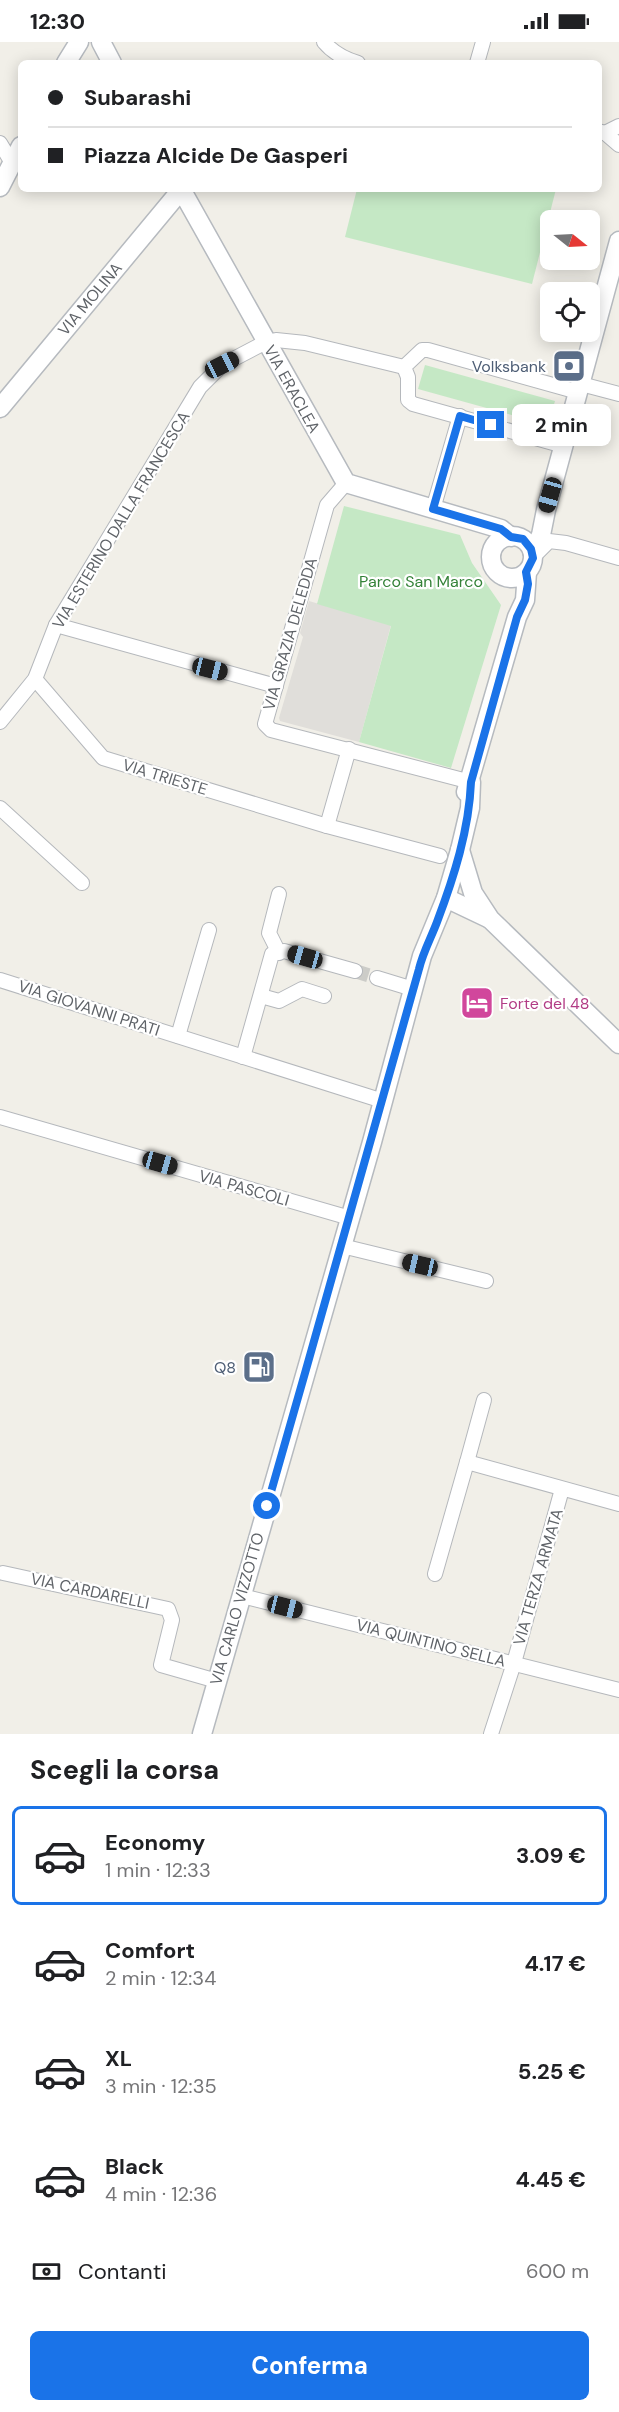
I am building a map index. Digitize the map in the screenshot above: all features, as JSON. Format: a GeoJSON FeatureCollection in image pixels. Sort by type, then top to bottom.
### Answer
{"type":"FeatureCollection","features":[{"type":"Feature","properties":{"kind":"street"},"geometry":{"type":"LineString","coordinates":[[68,60],[79,42]]}},
{"type":"Feature","properties":{"kind":"street"},"geometry":{"type":"LineString","coordinates":[[101,42],[110,60]]}},
{"type":"Feature","properties":{"kind":"street"},"geometry":{"type":"LineString","coordinates":[[324,42],[330,49],[347,60]]}},
{"type":"Feature","properties":{"kind":"street"},"geometry":{"type":"LineString","coordinates":[[478,60],[483,42]]}},
{"type":"Feature","properties":{"kind":"street"},"geometry":{"type":"LineString","coordinates":[[602,132],[619,126]]}},
{"type":"Feature","properties":{"kind":"street"},"geometry":{"type":"LineString","coordinates":[[602,132],[619,145]]}},
{"type":"Feature","properties":{"kind":"street"},"geometry":{"type":"LineString","coordinates":[[0,143],[12,164]]}},
{"type":"Feature","properties":{"kind":"street"},"geometry":{"type":"LineString","coordinates":[[0,187],[18,152]]}},
{"type":"Feature","properties":{"kind":"street","name":"VIA MOLINA"},"geometry":{"type":"LineString","coordinates":[[0,408],[179,192]]}},
{"type":"Feature","properties":{"kind":"street","name":"VIA ERACLEA"},"geometry":{"type":"LineString","coordinates":[[182,192],[346,483]]}},
{"type":"Feature","properties":{"kind":"street"},"geometry":{"type":"LineString","coordinates":[[444,887],[458,829],[457,819],[471,782],[517,617],[525,600],[531,561],[541,535],[579,388],[612,292],[619,241]]}},
{"type":"Feature","properties":{"kind":"street"},"geometry":{"type":"LineString","coordinates":[[266,342],[276,340],[305,343],[404,368]]}},
{"type":"Feature","properties":{"kind":"street","name":"VIA ESTERINO DALLA FRANCESCA"},"geometry":{"type":"LineString","coordinates":[[0,722],[35,679],[56,625],[200,387],[222,365],[266,342]]}},
{"type":"Feature","properties":{"kind":"street"},"geometry":{"type":"LineString","coordinates":[[404,368],[422,350],[428,350],[579,388],[619,394]]}},
{"type":"Feature","properties":{"kind":"street"},"geometry":{"type":"LineString","coordinates":[[404,368],[408,377],[408,400],[413,404],[564,446]]}},
{"type":"Feature","properties":{"kind":"street"},"geometry":{"type":"LineString","coordinates":[[433,509],[460,416]]}},
{"type":"Feature","properties":{"kind":"street"},"geometry":{"type":"LineString","coordinates":[[346,483],[501,529],[528,543],[531,561]]}},
{"type":"Feature","properties":{"kind":"street","name":"VIA GRAZIA DELEDDA"},"geometry":{"type":"LineString","coordinates":[[346,483],[327,505],[265,724],[271,730],[471,782]]}},
{"type":"Feature","properties":{"kind":"street"},"geometry":{"type":"LineString","coordinates":[[492,553],[500,540],[514,537],[532,527],[546,510]]}},
{"type":"Feature","properties":{"kind":"street"},"geometry":{"type":"LineString","coordinates":[[460,518],[492,553],[495,568],[502,575],[514,597],[517,617]]}},
{"type":"Feature","properties":{"kind":"street"},"geometry":{"type":"LineString","coordinates":[[502,575],[517,578],[549,541],[566,543],[619,558]]}},
{"type":"Feature","properties":{"kind":"street"},"geometry":{"type":"LineString","coordinates":[[56,625],[276,686]]}},
{"type":"Feature","properties":{"kind":"street","name":"VIA TRIESTE"},"geometry":{"type":"LineString","coordinates":[[35,679],[102,758],[327,826],[440,856]]}},
{"type":"Feature","properties":{"kind":"street"},"geometry":{"type":"LineString","coordinates":[[327,826],[349,749]]}},
{"type":"Feature","properties":{"kind":"street"},"geometry":{"type":"LineString","coordinates":[[444,887],[460,850],[470,808],[471,782]]}},
{"type":"Feature","properties":{"kind":"street"},"geometry":{"type":"LineString","coordinates":[[0,808],[82,883]]}},
{"type":"Feature","properties":{"kind":"street"},"geometry":{"type":"LineString","coordinates":[[460,850],[473,893],[490,919]]}},
{"type":"Feature","properties":{"kind":"street"},"geometry":{"type":"LineString","coordinates":[[444,887],[473,893]]}},
{"type":"Feature","properties":{"kind":"street"},"geometry":{"type":"LineString","coordinates":[[444,887],[490,919],[619,1044]]}},
{"type":"Feature","properties":{"kind":"street","name":"VIA CARLO VIZZOTTO"},"geometry":{"type":"LineString","coordinates":[[202,1734],[350,1218],[422,956],[444,887]]}},
{"type":"Feature","properties":{"kind":"street"},"geometry":{"type":"LineString","coordinates":[[279,894],[269,933],[279,953]]}},
{"type":"Feature","properties":{"kind":"street","name":"VIA GIOVANNI PRATI"},"geometry":{"type":"LineString","coordinates":[[178,1036],[209,930]]}},
{"type":"Feature","properties":{"kind":"street"},"geometry":{"type":"LineString","coordinates":[[243,1057],[272,954],[284,951],[355,971]]}},
{"type":"Feature","properties":{"kind":"street"},"geometry":{"type":"LineString","coordinates":[[376,978],[413,989]]}},
{"type":"Feature","properties":{"kind":"street","name":"VIA GIOVANNI PRATI"},"geometry":{"type":"LineString","coordinates":[[0,980],[383,1101]]}},
{"type":"Feature","properties":{"kind":"street"},"geometry":{"type":"LineString","coordinates":[[261,996],[279,1001],[302,989],[324,996]]}},
{"type":"Feature","properties":{"kind":"street","name":"VIA PASCOLI"},"geometry":{"type":"LineString","coordinates":[[0,1117],[350,1218]]}},
{"type":"Feature","properties":{"kind":"street"},"geometry":{"type":"LineString","coordinates":[[342,1246],[486,1281]]}},
{"type":"Feature","properties":{"kind":"street"},"geometry":{"type":"LineString","coordinates":[[435,1574],[484,1400]]}},
{"type":"Feature","properties":{"kind":"street"},"geometry":{"type":"LineString","coordinates":[[467,1462],[619,1504]]}},
{"type":"Feature","properties":{"kind":"street","name":"VIA TERZA ARMATA"},"geometry":{"type":"LineString","coordinates":[[491,1734],[514,1663],[562,1489]]}},
{"type":"Feature","properties":{"kind":"street","name":"VIA CARDARELLI"},"geometry":{"type":"LineString","coordinates":[[3,1573],[168,1609],[172,1620],[161,1665],[217,1681]]}},
{"type":"Feature","properties":{"kind":"street","name":"VIA QUINTINO SELLA"},"geometry":{"type":"LineString","coordinates":[[242,1596],[619,1690]]}},
{"type":"Feature","properties":{"kind":"shaded area"},"geometry":{"type":"Polygon","coordinates":[[[309,601],[391,625],[359,742],[280,721],[303,637],[300,633],[309,601]]]}},
{"type":"Feature","properties":{"kind":"green space"},"geometry":{"type":"Polygon","coordinates":[[[356,192],[555,192],[551,210],[540,210],[540,252],[532,284],[345,237],[356,192]]]}},
{"type":"Feature","properties":{"kind":"green space"},"geometry":{"type":"Polygon","coordinates":[[[425,365],[555,401],[548,425],[418,389],[425,365]]]}},
{"type":"Feature","properties":{"kind":"green space","name":"Parco San Marco"},"geometry":{"type":"Polygon","coordinates":[[[344,506],[460,535],[472,563],[501,605],[451,768],[359,742],[391,626],[317,604],[344,506]]]}},
{"type":"Feature","properties":{"kind":"tunnel"},"geometry":{"type":"LineString","coordinates":[[355,971],[377,978]]}},
{"type":"Feature","properties":{"kind":"place","name":"Volksbank"},"geometry":{"type":"Point","coordinates":[569,366]}},
{"type":"Feature","properties":{"kind":"place","name":"Forte del 48"},"geometry":{"type":"Point","coordinates":[477,1003]}},
{"type":"Feature","properties":{"kind":"place","name":"Q8"},"geometry":{"type":"Point","coordinates":[259,1367]}},
{"type":"Feature","properties":{"kind":"route"},"geometry":{"type":"LineString","coordinates":[[267,1506],[372,1142],[422,956],[446,898],[460,850],[470,808],[471,782],[517,617],[525,600],[528,584],[526,572],[530,569],[533,558],[528,543],[523,539],[511,537],[501,529],[433,509],[460,416],[491,425]]}}]}
